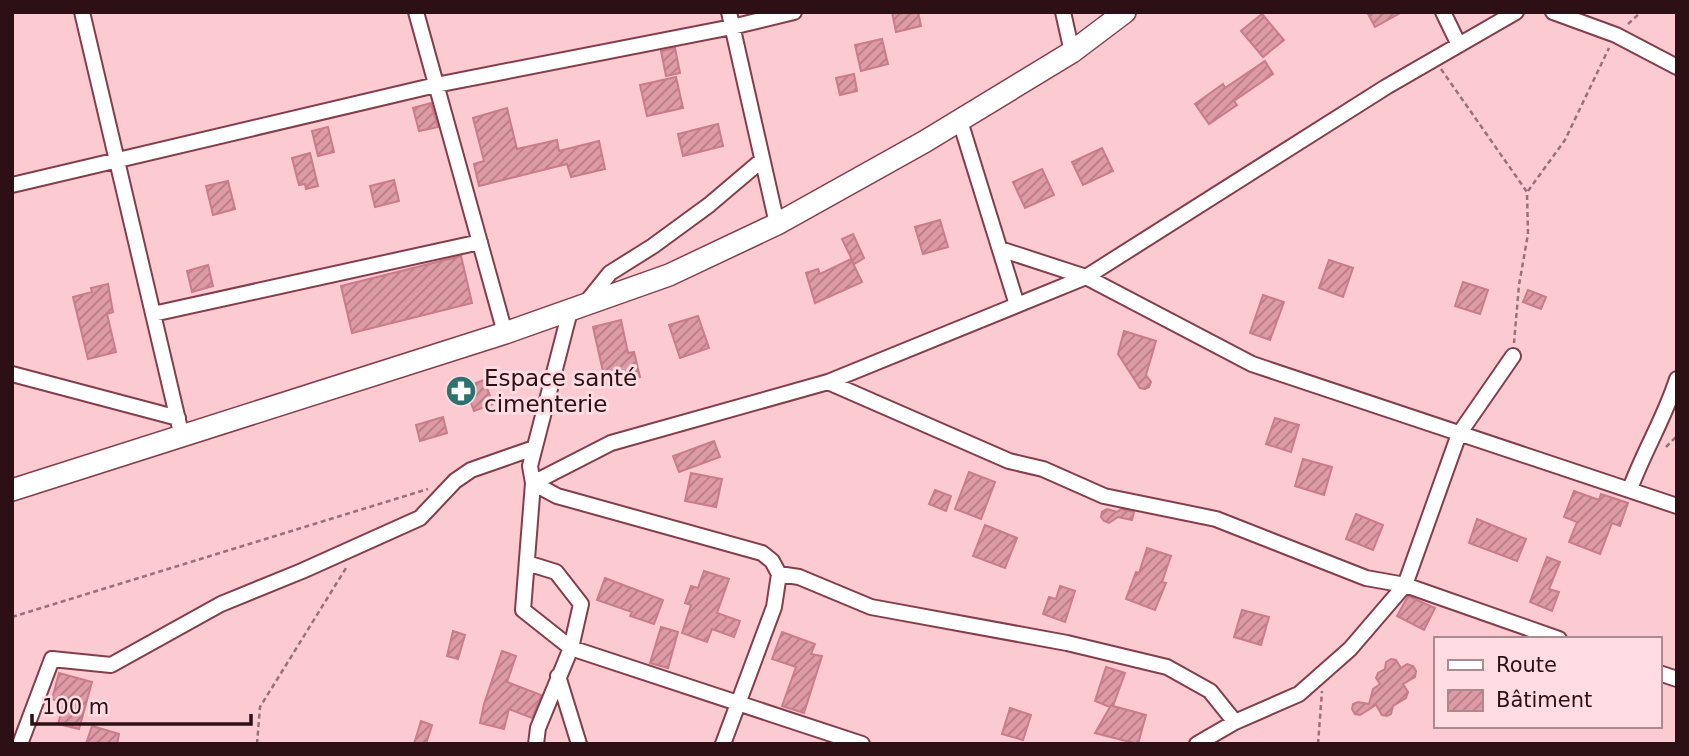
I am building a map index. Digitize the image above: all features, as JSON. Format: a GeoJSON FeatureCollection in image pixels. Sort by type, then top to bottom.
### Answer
{"type":"FeatureCollection","features":[{"type":"Feature","properties":{"kind":"highway"},"geometry":{"type":"LineString","coordinates":[[12,490],[180,427],[505,333],[668,275],[777,224],[960,121],[1072,52],[1125,12]]}},
{"type":"Feature","properties":{"kind":"street"},"geometry":{"type":"LineString","coordinates":[[82,12],[180,427]]}},
{"type":"Feature","properties":{"kind":"street"},"geometry":{"type":"LineString","coordinates":[[416,12],[505,333]]}},
{"type":"Feature","properties":{"kind":"street"},"geometry":{"type":"LineString","coordinates":[[729,12],[777,224]]}},
{"type":"Feature","properties":{"kind":"street"},"geometry":{"type":"LineString","coordinates":[[12,185],[436,85],[732,27],[794,12]]}},
{"type":"Feature","properties":{"kind":"street"},"geometry":{"type":"LineString","coordinates":[[1063,12],[1072,52]]}},
{"type":"Feature","properties":{"kind":"street"},"geometry":{"type":"LineString","coordinates":[[1443,12],[1459,45]]}},
{"type":"Feature","properties":{"kind":"street"},"geometry":{"type":"LineString","coordinates":[[533,484],[611,443],[828,382],[1086,277],[1386,87],[1516,12]]}},
{"type":"Feature","properties":{"kind":"street"},"geometry":{"type":"LineString","coordinates":[[1553,12],[1616,35],[1677,67]]}},
{"type":"Feature","properties":{"kind":"street"},"geometry":{"type":"LineString","coordinates":[[960,121],[1017,305]]}},
{"type":"Feature","properties":{"kind":"street"},"geometry":{"type":"LineString","coordinates":[[762,160],[709,205],[610,273],[577,309],[530,466],[533,484],[523,610],[571,648],[862,744]]}},
{"type":"Feature","properties":{"kind":"street"},"geometry":{"type":"LineString","coordinates":[[153,314],[480,242]]}},
{"type":"Feature","properties":{"kind":"street"},"geometry":{"type":"LineString","coordinates":[[1000,249],[1086,277],[1252,364],[1677,506]]}},
{"type":"Feature","properties":{"kind":"street"},"geometry":{"type":"LineString","coordinates":[[1197,744],[1235,722],[1299,694],[1350,649],[1405,586],[1459,435],[1513,356]]}},
{"type":"Feature","properties":{"kind":"street"},"geometry":{"type":"LineString","coordinates":[[12,374],[180,427]]}},
{"type":"Feature","properties":{"kind":"street"},"geometry":{"type":"LineString","coordinates":[[1630,489],[1643,455],[1668,407],[1677,379]]}},
{"type":"Feature","properties":{"kind":"street"},"geometry":{"type":"LineString","coordinates":[[828,382],[1009,461],[1043,469],[1104,496],[1216,519],[1366,579],[1405,586],[1553,637]]}},
{"type":"Feature","properties":{"kind":"street"},"geometry":{"type":"LineString","coordinates":[[20,744],[52,659],[111,665],[221,604],[420,518],[455,481],[471,470],[534,447]]}},
{"type":"Feature","properties":{"kind":"street"},"geometry":{"type":"LineString","coordinates":[[533,484],[557,496],[762,553],[772,561],[779,574],[774,607],[723,744]]}},
{"type":"Feature","properties":{"kind":"street"},"geometry":{"type":"LineString","coordinates":[[527,563],[556,572],[580,604],[571,648],[538,728],[536,744]]}},
{"type":"Feature","properties":{"kind":"street"},"geometry":{"type":"LineString","coordinates":[[779,574],[799,578],[871,607],[1067,643],[1167,667],[1210,691],[1235,722]]}},
{"type":"Feature","properties":{"kind":"street"},"geometry":{"type":"LineString","coordinates":[[558,676],[579,744]]}},
{"type":"Feature","properties":{"kind":"path"},"geometry":{"type":"LineString","coordinates":[[1527,192],[1565,140],[1616,35],[1641,12]]}},
{"type":"Feature","properties":{"kind":"path"},"geometry":{"type":"LineString","coordinates":[[1434,59],[1527,192],[1528,234],[1519,285],[1513,356]]}},
{"type":"Feature","properties":{"kind":"path"},"geometry":{"type":"LineString","coordinates":[[12,617],[455,481]]}},
{"type":"Feature","properties":{"kind":"path"},"geometry":{"type":"LineString","coordinates":[[257,744],[260,707],[346,568]]}},
{"type":"Feature","properties":{"kind":"path"},"geometry":{"type":"LineString","coordinates":[[1318,744],[1324,672]]}},
{"type":"Feature","properties":{"kind":"building"},"geometry":{"type":"Polygon","coordinates":[[[892,12],[918,12],[921,26],[896,32],[892,12]]]}},
{"type":"Feature","properties":{"kind":"building"},"geometry":{"type":"Polygon","coordinates":[[[1367,12],[1402,12],[1375,27],[1367,12]]]}},
{"type":"Feature","properties":{"kind":"building"},"geometry":{"type":"Polygon","coordinates":[[[1262,14],[1284,40],[1263,57],[1241,31],[1262,14]]]}},
{"type":"Feature","properties":{"kind":"building"},"geometry":{"type":"Polygon","coordinates":[[[882,39],[888,64],[861,71],[855,45],[882,39]]]}},
{"type":"Feature","properties":{"kind":"building"},"geometry":{"type":"Polygon","coordinates":[[[675,48],[680,73],[666,76],[661,51],[675,48]]]}},
{"type":"Feature","properties":{"kind":"building"},"geometry":{"type":"Polygon","coordinates":[[[1265,61],[1273,74],[1234,101],[1237,105],[1209,124],[1195,104],[1223,84],[1225,88],[1265,61]]]}},
{"type":"Feature","properties":{"kind":"building"},"geometry":{"type":"Polygon","coordinates":[[[854,74],[857,91],[840,95],[836,78],[854,74]]]}},
{"type":"Feature","properties":{"kind":"building"},"geometry":{"type":"Polygon","coordinates":[[[676,77],[683,108],[647,116],[640,85],[676,77]]]}},
{"type":"Feature","properties":{"kind":"building"},"geometry":{"type":"Polygon","coordinates":[[[431,103],[438,127],[419,131],[413,108],[431,103]]]}},
{"type":"Feature","properties":{"kind":"building"},"geometry":{"type":"Polygon","coordinates":[[[507,108],[517,149],[557,140],[559,151],[599,141],[605,169],[571,177],[567,164],[479,186],[474,164],[484,161],[473,118],[507,108]]]}},
{"type":"Feature","properties":{"kind":"building"},"geometry":{"type":"Polygon","coordinates":[[[718,124],[723,146],[683,156],[678,134],[718,124]]]}},
{"type":"Feature","properties":{"kind":"building"},"geometry":{"type":"Polygon","coordinates":[[[328,127],[334,152],[318,156],[312,131],[328,127]]]}},
{"type":"Feature","properties":{"kind":"building"},"geometry":{"type":"Polygon","coordinates":[[[1102,148],[1113,171],[1083,185],[1072,162],[1102,148]]]}},
{"type":"Feature","properties":{"kind":"building"},"geometry":{"type":"Polygon","coordinates":[[[310,153],[318,186],[306,189],[305,184],[299,185],[292,158],[310,153]]]}},
{"type":"Feature","properties":{"kind":"building"},"geometry":{"type":"Polygon","coordinates":[[[1042,169],[1054,195],[1025,208],[1013,182],[1042,169]]]}},
{"type":"Feature","properties":{"kind":"building"},"geometry":{"type":"Polygon","coordinates":[[[394,180],[399,201],[375,207],[370,186],[394,180]]]}},
{"type":"Feature","properties":{"kind":"building"},"geometry":{"type":"Polygon","coordinates":[[[228,181],[235,209],[213,215],[206,186],[228,181]]]}},
{"type":"Feature","properties":{"kind":"building"},"geometry":{"type":"Polygon","coordinates":[[[940,220],[948,247],[923,254],[915,227],[940,220]]]}},
{"type":"Feature","properties":{"kind":"building"},"geometry":{"type":"Polygon","coordinates":[[[853,234],[864,258],[854,264],[842,239],[853,234]]]}},
{"type":"Feature","properties":{"kind":"building"},"geometry":{"type":"Polygon","coordinates":[[[461,256],[472,303],[352,333],[341,286],[461,256]]]}},
{"type":"Feature","properties":{"kind":"building"},"geometry":{"type":"Polygon","coordinates":[[[851,259],[862,282],[815,303],[806,273],[818,269],[820,274],[851,259]]]}},
{"type":"Feature","properties":{"kind":"building"},"geometry":{"type":"Polygon","coordinates":[[[1329,260],[1353,268],[1343,297],[1319,288],[1329,260]]]}},
{"type":"Feature","properties":{"kind":"building"},"geometry":{"type":"Polygon","coordinates":[[[208,265],[213,286],[192,292],[187,271],[208,265]]]}},
{"type":"Feature","properties":{"kind":"building"},"geometry":{"type":"Polygon","coordinates":[[[1463,282],[1488,290],[1480,314],[1455,306],[1463,282]]]}},
{"type":"Feature","properties":{"kind":"building"},"geometry":{"type":"Polygon","coordinates":[[[108,284],[113,312],[107,314],[116,352],[88,359],[73,297],[92,292],[91,288],[108,284]]]}},
{"type":"Feature","properties":{"kind":"building"},"geometry":{"type":"Polygon","coordinates":[[[1528,290],[1546,297],[1541,309],[1523,302],[1528,290]]]}},
{"type":"Feature","properties":{"kind":"building"},"geometry":{"type":"Polygon","coordinates":[[[1263,295],[1284,302],[1270,340],[1250,333],[1263,295]]]}},
{"type":"Feature","properties":{"kind":"building"},"geometry":{"type":"Polygon","coordinates":[[[698,316],[709,348],[680,358],[669,325],[698,316]]]}},
{"type":"Feature","properties":{"kind":"building"},"geometry":{"type":"Polygon","coordinates":[[[621,320],[628,353],[634,352],[640,377],[606,385],[593,327],[621,320]]]}},
{"type":"Feature","properties":{"kind":"building"},"geometry":{"type":"Polygon","coordinates":[[[1124,331],[1156,341],[1146,375],[1151,382],[1145,389],[1140,388],[1118,354],[1124,331]]]}},
{"type":"Feature","properties":{"kind":"building"},"geometry":{"type":"Polygon","coordinates":[[[484,380],[493,404],[474,411],[465,387],[484,380]]]}},
{"type":"Feature","properties":{"kind":"building"},"geometry":{"type":"Polygon","coordinates":[[[443,417],[447,433],[420,441],[416,425],[443,417]]]}},
{"type":"Feature","properties":{"kind":"building"},"geometry":{"type":"Polygon","coordinates":[[[1275,418],[1299,425],[1291,452],[1266,444],[1275,418]]]}},
{"type":"Feature","properties":{"kind":"building"},"geometry":{"type":"Polygon","coordinates":[[[714,441],[720,457],[679,472],[673,456],[714,441]]]}},
{"type":"Feature","properties":{"kind":"building"},"geometry":{"type":"Polygon","coordinates":[[[1303,459],[1332,467],[1324,495],[1295,486],[1303,459]]]}},
{"type":"Feature","properties":{"kind":"building"},"geometry":{"type":"Polygon","coordinates":[[[969,472],[995,482],[981,519],[955,509],[969,472]]]}},
{"type":"Feature","properties":{"kind":"building"},"geometry":{"type":"Polygon","coordinates":[[[691,473],[722,479],[716,507],[685,501],[691,473]]]}},
{"type":"Feature","properties":{"kind":"building"},"geometry":{"type":"Polygon","coordinates":[[[935,490],[951,496],[946,511],[929,504],[935,490]]]}},
{"type":"Feature","properties":{"kind":"building"},"geometry":{"type":"Polygon","coordinates":[[[1574,491],[1599,500],[1601,494],[1628,503],[1620,526],[1612,523],[1600,554],[1569,542],[1577,522],[1564,517],[1574,491]]]}},
{"type":"Feature","properties":{"kind":"building"},"geometry":{"type":"Polygon","coordinates":[[[1107,509],[1134,512],[1132,520],[1118,517],[1109,523],[1104,521],[1102,512],[1107,509]]]}},
{"type":"Feature","properties":{"kind":"building"},"geometry":{"type":"Polygon","coordinates":[[[1356,514],[1383,525],[1373,550],[1346,539],[1356,514]]]}},
{"type":"Feature","properties":{"kind":"building"},"geometry":{"type":"Polygon","coordinates":[[[1477,519],[1526,539],[1517,561],[1469,543],[1477,519]]]}},
{"type":"Feature","properties":{"kind":"building"},"geometry":{"type":"Polygon","coordinates":[[[985,525],[1017,538],[1005,568],[973,556],[985,525]]]}},
{"type":"Feature","properties":{"kind":"building"},"geometry":{"type":"Polygon","coordinates":[[[1147,548],[1171,556],[1162,582],[1166,583],[1155,610],[1126,599],[1136,572],[1139,573],[1147,548]]]}},
{"type":"Feature","properties":{"kind":"building"},"geometry":{"type":"Polygon","coordinates":[[[1547,557],[1560,562],[1549,589],[1559,592],[1552,611],[1530,602],[1547,557]]]}},
{"type":"Feature","properties":{"kind":"building"},"geometry":{"type":"Polygon","coordinates":[[[704,571],[729,579],[717,613],[740,621],[734,637],[712,629],[707,642],[682,633],[691,605],[685,603],[691,586],[698,588],[704,571]]]}},
{"type":"Feature","properties":{"kind":"building"},"geometry":{"type":"Polygon","coordinates":[[[605,578],[663,600],[654,624],[630,616],[632,612],[597,600],[605,578]]]}},
{"type":"Feature","properties":{"kind":"building"},"geometry":{"type":"Polygon","coordinates":[[[1060,586],[1075,591],[1065,622],[1043,614],[1049,597],[1056,599],[1060,586]]]}},
{"type":"Feature","properties":{"kind":"building"},"geometry":{"type":"Polygon","coordinates":[[[1408,596],[1435,608],[1424,630],[1397,616],[1408,596]]]}},
{"type":"Feature","properties":{"kind":"building"},"geometry":{"type":"Polygon","coordinates":[[[1242,610],[1269,617],[1261,645],[1234,637],[1242,610]]]}},
{"type":"Feature","properties":{"kind":"building"},"geometry":{"type":"Polygon","coordinates":[[[661,627],[678,632],[668,668],[650,663],[661,627]]]}},
{"type":"Feature","properties":{"kind":"building"},"geometry":{"type":"Polygon","coordinates":[[[453,631],[465,635],[458,659],[447,656],[453,631]]]}},
{"type":"Feature","properties":{"kind":"building"},"geometry":{"type":"Polygon","coordinates":[[[782,632],[815,644],[811,654],[822,656],[804,713],[782,706],[796,667],[772,659],[782,632]]]}},
{"type":"Feature","properties":{"kind":"building"},"geometry":{"type":"Polygon","coordinates":[[[502,651],[516,656],[507,682],[541,695],[532,718],[509,709],[504,729],[480,723],[502,651]]]}},
{"type":"Feature","properties":{"kind":"building"},"geometry":{"type":"Polygon","coordinates":[[[1396,660],[1401,668],[1407,664],[1413,666],[1416,671],[1415,677],[1403,684],[1408,692],[1406,698],[1393,706],[1391,714],[1387,716],[1382,715],[1376,705],[1360,715],[1355,714],[1353,704],[1369,704],[1373,689],[1380,684],[1376,678],[1378,673],[1385,669],[1386,662],[1396,660]]]}},
{"type":"Feature","properties":{"kind":"building"},"geometry":{"type":"Polygon","coordinates":[[[1106,667],[1125,673],[1113,706],[1146,715],[1138,744],[1095,733],[1110,707],[1095,701],[1106,667]]]}},
{"type":"Feature","properties":{"kind":"building"},"geometry":{"type":"Polygon","coordinates":[[[59,673],[92,682],[79,729],[58,724],[64,703],[52,699],[59,673]]]}},
{"type":"Feature","properties":{"kind":"building"},"geometry":{"type":"Polygon","coordinates":[[[1010,708],[1031,715],[1023,740],[1002,734],[1010,708]]]}},
{"type":"Feature","properties":{"kind":"building"},"geometry":{"type":"Polygon","coordinates":[[[421,721],[432,725],[426,744],[414,744],[421,721]]]}},
{"type":"Feature","properties":{"kind":"building"},"geometry":{"type":"Polygon","coordinates":[[[92,726],[119,734],[117,744],[86,744],[92,726]]]}},
{"type":"Feature","properties":{"kind":"place","name":"Espace santé cimenterie"},"geometry":{"type":"Point","coordinates":[461,391]}}]}
